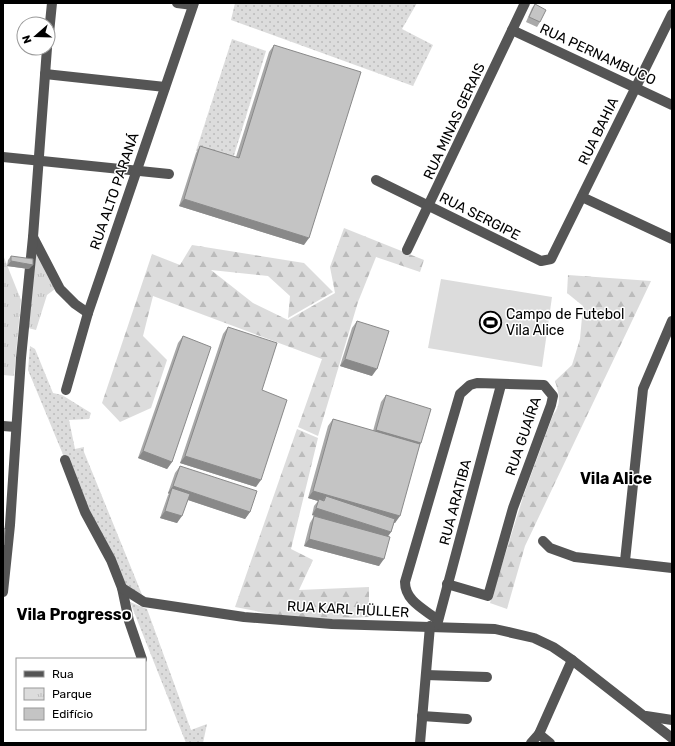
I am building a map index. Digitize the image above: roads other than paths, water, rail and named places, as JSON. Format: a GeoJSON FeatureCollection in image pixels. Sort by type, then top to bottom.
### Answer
{"type":"FeatureCollection","features":[{"type":"Feature","properties":{"kind":"street"},"geometry":{"type":"LineString","coordinates":[[51,16],[52,3]]}},
{"type":"Feature","properties":{"kind":"street"},"geometry":{"type":"LineString","coordinates":[[177,3],[194,4]]}},
{"type":"Feature","properties":{"kind":"street","name":"RUA MINAS GERAIS"},"geometry":{"type":"LineString","coordinates":[[407,250],[525,3]]}},
{"type":"Feature","properties":{"kind":"street","name":"RUA ALTO PARANÁ"},"geometry":{"type":"LineString","coordinates":[[66,390],[88,313],[135,171],[194,4]]}},
{"type":"Feature","properties":{"kind":"street","name":"RUA BAHIA"},"geometry":{"type":"LineString","coordinates":[[551,259],[672,14]]}},
{"type":"Feature","properties":{"kind":"street","name":"RUA PERNAMBUCO"},"geometry":{"type":"LineString","coordinates":[[512,30],[636,86],[672,104]]}},
{"type":"Feature","properties":{"kind":"street"},"geometry":{"type":"LineString","coordinates":[[3,589],[20,358],[33,238],[47,56]]}},
{"type":"Feature","properties":{"kind":"street"},"geometry":{"type":"LineString","coordinates":[[45,74],[165,87]]}},
{"type":"Feature","properties":{"kind":"street"},"geometry":{"type":"LineString","coordinates":[[3,157],[169,174]]}},
{"type":"Feature","properties":{"kind":"street","name":"RUA SERGIPE"},"geometry":{"type":"LineString","coordinates":[[376,180],[541,261],[551,259]]}},
{"type":"Feature","properties":{"kind":"street"},"geometry":{"type":"LineString","coordinates":[[582,197],[672,239]]}},
{"type":"Feature","properties":{"kind":"street"},"geometry":{"type":"LineString","coordinates":[[33,238],[60,289],[75,304],[88,313]]}},
{"type":"Feature","properties":{"kind":"street"},"geometry":{"type":"LineString","coordinates":[[625,561],[643,389],[672,321]]}},
{"type":"Feature","properties":{"kind":"street","name":"RUA GUAÍRA"},"geometry":{"type":"LineString","coordinates":[[435,624],[410,599],[405,591],[405,582],[460,394],[470,385],[477,383],[501,385],[544,385],[553,396],[551,406],[513,508],[488,596],[448,584]]}},
{"type":"Feature","properties":{"kind":"street","name":"RUA ARATIBA"},"geometry":{"type":"LineString","coordinates":[[420,743],[426,675],[435,624],[448,584],[501,385]]}},
{"type":"Feature","properties":{"kind":"street"},"geometry":{"type":"LineString","coordinates":[[3,426],[16,428]]}},
{"type":"Feature","properties":{"kind":"street"},"geometry":{"type":"LineString","coordinates":[[65,460],[85,512],[110,560],[122,588],[129,621],[142,658]]}},
{"type":"Feature","properties":{"kind":"street"},"geometry":{"type":"LineString","coordinates":[[543,541],[550,548],[575,557],[625,561],[672,568]]}},
{"type":"Feature","properties":{"kind":"street","name":"RUA KARL HÜLLER"},"geometry":{"type":"LineString","coordinates":[[122,588],[144,602],[244,617],[332,624],[435,624],[515,632],[534,638],[554,647],[646,716],[672,738]]}},
{"type":"Feature","properties":{"kind":"street"},"geometry":{"type":"LineString","coordinates":[[531,743],[539,734],[572,660]]}},
{"type":"Feature","properties":{"kind":"street"},"geometry":{"type":"LineString","coordinates":[[426,675],[488,677]]}},
{"type":"Feature","properties":{"kind":"street"},"geometry":{"type":"LineString","coordinates":[[422,716],[467,719]]}},
{"type":"Feature","properties":{"kind":"street"},"geometry":{"type":"LineString","coordinates":[[646,716],[672,720]]}},
{"type":"Feature","properties":{"kind":"street"},"geometry":{"type":"LineString","coordinates":[[539,734],[550,743]]}},
{"type":"Feature","properties":{"kind":"place","name":"Campo de Futebol Vila Alice"},"geometry":{"type":"Point","coordinates":[491,322]}},
{"type":"Feature","properties":{"kind":"district","name":"Vila Alice"},"geometry":{"type":"Point","coordinates":[616,478]}},
{"type":"Feature","properties":{"kind":"district","name":"Vila Progresso"},"geometry":{"type":"Point","coordinates":[74,614]}}]}
